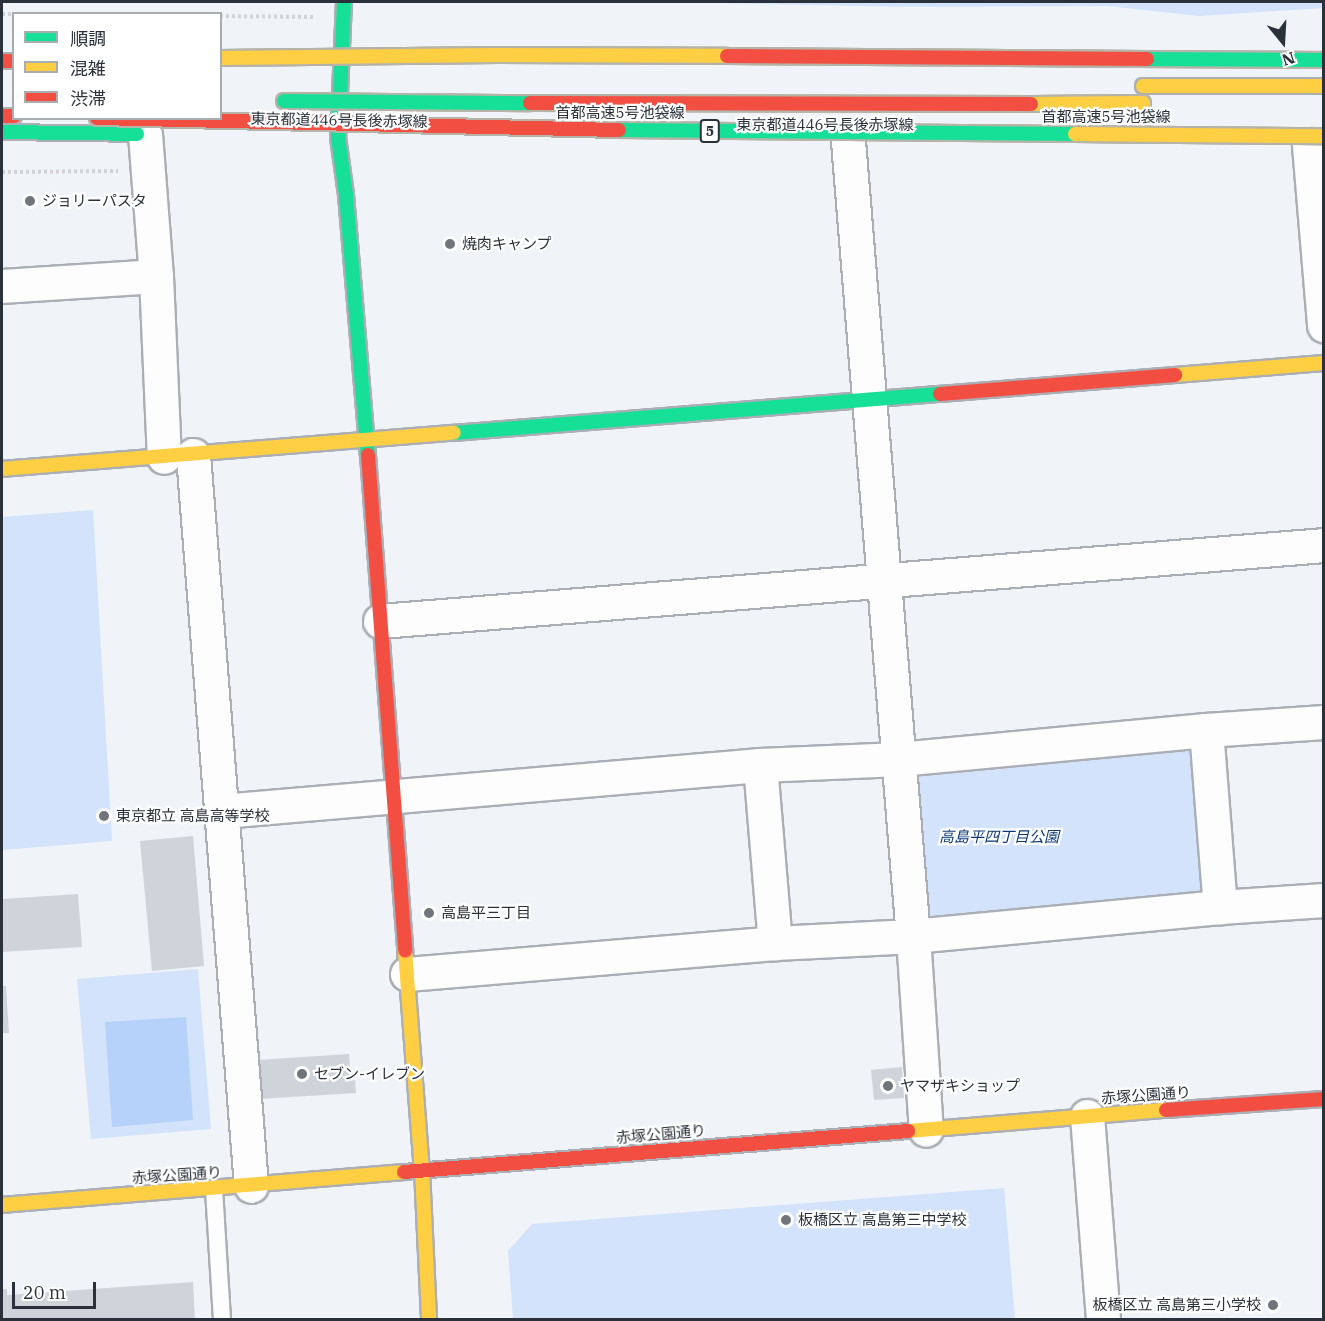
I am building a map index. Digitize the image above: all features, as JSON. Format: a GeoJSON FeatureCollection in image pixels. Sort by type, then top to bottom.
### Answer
{"type":"FeatureCollection","features":[{"type":"Feature","properties":{"kind":"main road"},"geometry":{"type":"LineString","coordinates":[[344,2],[340,45],[338,137],[346,195],[367,441],[422,1170],[429,1320]]}},
{"type":"Feature","properties":{"kind":"main road"},"geometry":{"type":"LineString","coordinates":[[222,46],[1287,52]]}},
{"type":"Feature","properties":{"kind":"main road"},"geometry":{"type":"LineString","coordinates":[[222,58],[509,55],[1323,55]]}},
{"type":"Feature","properties":{"kind":"main road"},"geometry":{"type":"LineString","coordinates":[[323,78],[359,79]]}},
{"type":"Feature","properties":{"kind":"main road"},"geometry":{"type":"LineString","coordinates":[[1137,86],[1323,86]]}},
{"type":"Feature","properties":{"kind":"main road"},"geometry":{"type":"LineString","coordinates":[[265,101],[718,105],[1149,103]]}},
{"type":"Feature","properties":{"kind":"main road","name":"首都高速5号池袋線"},"geometry":{"type":"LineString","coordinates":[[170,120],[496,129],[1319,142]]}},
{"type":"Feature","properties":{"kind":"main road"},"geometry":{"type":"LineString","coordinates":[[2,132],[151,134]]}},
{"type":"Feature","properties":{"kind":"main road","name":"東京都道446号長後赤塚線"},"geometry":{"type":"LineString","coordinates":[[179,134],[848,141],[1319,142]]}},
{"type":"Feature","properties":{"kind":"main road"},"geometry":{"type":"LineString","coordinates":[[2,469],[1323,363]]}},
{"type":"Feature","properties":{"kind":"main road","name":"赤塚公園通り"},"geometry":{"type":"LineString","coordinates":[[2,1205],[1087,1116],[1323,1099]]}},
{"type":"Feature","properties":{"kind":"street"},"geometry":{"type":"LineString","coordinates":[[1287,52],[1323,55]]}},
{"type":"Feature","properties":{"kind":"street"},"geometry":{"type":"LineString","coordinates":[[151,134],[148,171],[156,276],[222,811],[251,1186]]}},
{"type":"Feature","properties":{"kind":"street"},"geometry":{"type":"LineString","coordinates":[[848,141],[913,936],[926,1130]]}},
{"type":"Feature","properties":{"kind":"street"},"geometry":{"type":"LineString","coordinates":[[1319,142],[1323,325]]}},
{"type":"Feature","properties":{"kind":"street"},"geometry":{"type":"LineString","coordinates":[[2,286],[156,276]]}},
{"type":"Feature","properties":{"kind":"street"},"geometry":{"type":"LineString","coordinates":[[380,621],[1323,545]]}},
{"type":"Feature","properties":{"kind":"street"},"geometry":{"type":"LineString","coordinates":[[222,811],[760,765],[899,759],[1206,730],[1323,722]]}},
{"type":"Feature","properties":{"kind":"street"},"geometry":{"type":"LineString","coordinates":[[1206,730],[1220,907]]}},
{"type":"Feature","properties":{"kind":"street"},"geometry":{"type":"LineString","coordinates":[[760,765],[775,943]]}},
{"type":"Feature","properties":{"kind":"street"},"geometry":{"type":"LineString","coordinates":[[406,974],[775,943],[913,936],[1220,907],[1323,900]]}},
{"type":"Feature","properties":{"kind":"street"},"geometry":{"type":"LineString","coordinates":[[1087,1116],[1103,1320]]}},
{"type":"Feature","properties":{"kind":"lane"},"geometry":{"type":"LineString","coordinates":[[214,1189],[222,1320]]}},
{"type":"Feature","properties":{"kind":"path"},"geometry":{"type":"LineString","coordinates":[[222,16],[343,17]]}},
{"type":"Feature","properties":{"kind":"path"},"geometry":{"type":"LineString","coordinates":[[2,172],[148,171]]}},
{"type":"Feature","properties":{"kind":"green space"},"geometry":{"type":"Polygon","coordinates":[[[672,2],[1323,2],[1324,8],[1199,16],[1107,6],[906,7],[672,2]]]}},
{"type":"Feature","properties":{"kind":"green space"},"geometry":{"type":"Polygon","coordinates":[[[93,510],[112,841],[2,850],[2,517],[93,510]]]}},
{"type":"Feature","properties":{"kind":"green space","name":"高島平四丁目公園"},"geometry":{"type":"Polygon","coordinates":[[[1190,745],[1211,887],[1202,896],[929,919],[920,910],[909,776],[920,766],[1190,745]]]}},
{"type":"Feature","properties":{"kind":"green space"},"geometry":{"type":"Polygon","coordinates":[[[198,969],[211,1129],[91,1139],[77,979],[198,969]]]}},
{"type":"Feature","properties":{"kind":"green space","name":"板橋区立 高島第三中学校"},"geometry":{"type":"Polygon","coordinates":[[[1004,1188],[1015,1319],[513,1319],[508,1251],[532,1224],[1004,1188]]]}},
{"type":"Feature","properties":{"kind":"water"},"geometry":{"type":"Polygon","coordinates":[[[186,1017],[193,1120],[112,1127],[105,1022],[186,1017]]]}},
{"type":"Feature","properties":{"kind":"building"},"geometry":{"type":"Polygon","coordinates":[[[193,836],[204,966],[152,971],[140,841],[193,836]]]}},
{"type":"Feature","properties":{"kind":"building"},"geometry":{"type":"Polygon","coordinates":[[[78,894],[82,947],[2,952],[2,899],[78,894]]]}},
{"type":"Feature","properties":{"kind":"building"},"geometry":{"type":"Polygon","coordinates":[[[2,986],[6,986],[9,1033],[2,1033],[2,986]]]}},
{"type":"Feature","properties":{"kind":"building"},"geometry":{"type":"Polygon","coordinates":[[[349,1054],[351,1081],[355,1080],[356,1093],[259,1099],[257,1060],[349,1054]]]}},
{"type":"Feature","properties":{"kind":"building"},"geometry":{"type":"Polygon","coordinates":[[[902,1067],[904,1098],[874,1100],[871,1070],[902,1067]]]}},
{"type":"Feature","properties":{"kind":"building"},"geometry":{"type":"Polygon","coordinates":[[[193,1282],[195,1320],[2,1320],[2,1289],[7,1289],[7,1295],[193,1282]]]}},
{"type":"Feature","properties":{"kind":"traffic: fast"},"geometry":{"type":"LineString","coordinates":[[344,2],[338,137],[346,195],[368,455]]}},
{"type":"Feature","properties":{"kind":"traffic: fast"},"geometry":{"type":"LineString","coordinates":[[1147,59],[1324,60]]}},
{"type":"Feature","properties":{"kind":"traffic: fast"},"geometry":{"type":"LineString","coordinates":[[284,101],[530,103]]}},
{"type":"Feature","properties":{"kind":"traffic: fast"},"geometry":{"type":"LineString","coordinates":[[619,130],[1075,134]]}},
{"type":"Feature","properties":{"kind":"traffic: fast"},"geometry":{"type":"LineString","coordinates":[[2,132],[137,134]]}},
{"type":"Feature","properties":{"kind":"traffic: fast"},"geometry":{"type":"LineString","coordinates":[[454,433],[940,394]]}},
{"type":"Feature","properties":{"kind":"traffic: slow"},"geometry":{"type":"LineString","coordinates":[[222,58],[497,55],[727,56]]}},
{"type":"Feature","properties":{"kind":"traffic: slow"},"geometry":{"type":"LineString","coordinates":[[1143,86],[1324,86]]}},
{"type":"Feature","properties":{"kind":"traffic: slow"},"geometry":{"type":"LineString","coordinates":[[1031,104],[1143,103]]}},
{"type":"Feature","properties":{"kind":"traffic: slow"},"geometry":{"type":"LineString","coordinates":[[1075,134],[1324,136]]}},
{"type":"Feature","properties":{"kind":"traffic: slow"},"geometry":{"type":"LineString","coordinates":[[1175,375],[1324,363]]}},
{"type":"Feature","properties":{"kind":"traffic: slow"},"geometry":{"type":"LineString","coordinates":[[2,469],[454,433]]}},
{"type":"Feature","properties":{"kind":"traffic: slow"},"geometry":{"type":"LineString","coordinates":[[405,951],[422,1170],[429,1320]]}},
{"type":"Feature","properties":{"kind":"traffic: slow"},"geometry":{"type":"LineString","coordinates":[[908,1131],[1166,1110]]}},
{"type":"Feature","properties":{"kind":"traffic: slow"},"geometry":{"type":"LineString","coordinates":[[2,1205],[404,1172]]}},
{"type":"Feature","properties":{"kind":"traffic: jam"},"geometry":{"type":"LineString","coordinates":[[727,56],[1147,59]]}},
{"type":"Feature","properties":{"kind":"traffic: jam"},"geometry":{"type":"LineString","coordinates":[[2,61],[12,61]]}},
{"type":"Feature","properties":{"kind":"traffic: jam"},"geometry":{"type":"LineString","coordinates":[[530,103],[1031,104]]}},
{"type":"Feature","properties":{"kind":"traffic: jam"},"geometry":{"type":"LineString","coordinates":[[2,116],[12,116]]}},
{"type":"Feature","properties":{"kind":"traffic: jam"},"geometry":{"type":"LineString","coordinates":[[184,120],[619,130]]}},
{"type":"Feature","properties":{"kind":"traffic: jam"},"geometry":{"type":"LineString","coordinates":[[940,394],[1175,375]]}},
{"type":"Feature","properties":{"kind":"traffic: jam"},"geometry":{"type":"LineString","coordinates":[[368,455],[405,951]]}},
{"type":"Feature","properties":{"kind":"traffic: jam"},"geometry":{"type":"LineString","coordinates":[[1166,1110],[1324,1099]]}},
{"type":"Feature","properties":{"kind":"traffic: jam"},"geometry":{"type":"LineString","coordinates":[[404,1172],[908,1131]]}},
{"type":"Feature","properties":{"kind":"place","name":"ジョリーパスタ"},"geometry":{"type":"Point","coordinates":[30,201]}},
{"type":"Feature","properties":{"kind":"place","name":"焼肉キャンプ"},"geometry":{"type":"Point","coordinates":[450,244]}},
{"type":"Feature","properties":{"kind":"place","name":"東京都立 高島高等学校"},"geometry":{"type":"Point","coordinates":[104,816]}},
{"type":"Feature","properties":{"kind":"place","name":"高島平三丁目"},"geometry":{"type":"Point","coordinates":[429,913]}},
{"type":"Feature","properties":{"kind":"place","name":"セブン-イレブン"},"geometry":{"type":"Point","coordinates":[302,1074]}},
{"type":"Feature","properties":{"kind":"place","name":"ヤマザキショップ"},"geometry":{"type":"Point","coordinates":[888,1086]}},
{"type":"Feature","properties":{"kind":"place","name":"板橋区立 高島第三中学校"},"geometry":{"type":"Point","coordinates":[786,1220]}},
{"type":"Feature","properties":{"kind":"place","name":"板橋区立 高島第三小学校"},"geometry":{"type":"Point","coordinates":[1273,1305]}}]}
